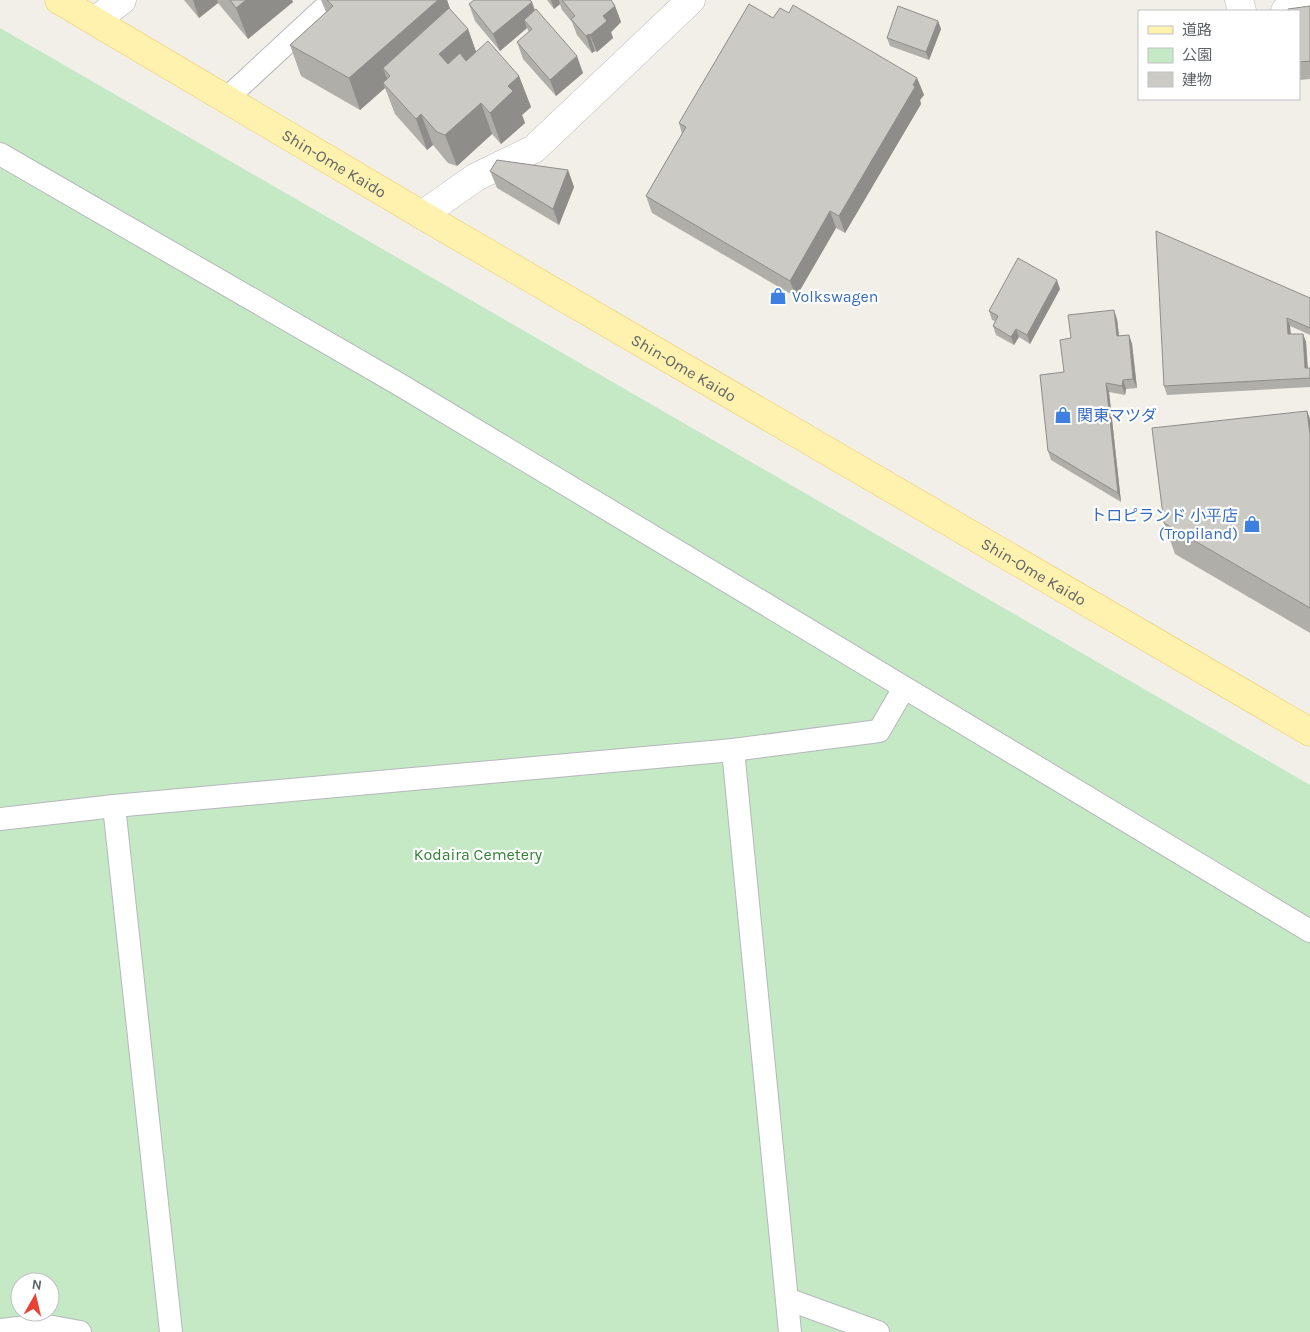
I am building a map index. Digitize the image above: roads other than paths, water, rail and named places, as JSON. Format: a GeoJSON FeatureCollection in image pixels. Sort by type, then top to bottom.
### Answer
{"type":"FeatureCollection","features":[{"type":"Feature","properties":{"kind":"main road","name":"Shin-Ome Kaido"},"geometry":{"type":"LineString","coordinates":[[59,0],[422,216],[1310,732]]}},
{"type":"Feature","properties":{"kind":"street"},"geometry":{"type":"LineString","coordinates":[[95,21],[122,0]]}},
{"type":"Feature","properties":{"kind":"street"},"geometry":{"type":"LineString","coordinates":[[422,216],[476,176],[534,149],[691,0]]}},
{"type":"Feature","properties":{"kind":"street"},"geometry":{"type":"LineString","coordinates":[[1292,10],[1310,7]]}},
{"type":"Feature","properties":{"kind":"lane"},"geometry":{"type":"LineString","coordinates":[[226,99],[333,0]]}},
{"type":"Feature","properties":{"kind":"lane"},"geometry":{"type":"LineString","coordinates":[[4,163],[397,382],[1310,931]]}},
{"type":"Feature","properties":{"kind":"lane"},"geometry":{"type":"LineString","coordinates":[[0,819],[114,806],[733,750],[879,732],[904,688]]}},
{"type":"Feature","properties":{"kind":"lane"},"geometry":{"type":"LineString","coordinates":[[733,750],[790,1332]]}},
{"type":"Feature","properties":{"kind":"lane"},"geometry":{"type":"LineString","coordinates":[[114,806],[171,1332]]}},
{"type":"Feature","properties":{"kind":"lane"},"geometry":{"type":"LineString","coordinates":[[787,1299],[878,1332]]}},
{"type":"Feature","properties":{"kind":"lane"},"geometry":{"type":"LineString","coordinates":[[0,1330],[42,1325],[80,1332]]}},
{"type":"Feature","properties":{"kind":"place","name":"Volkswagen"},"geometry":{"type":"Point","coordinates":[778,296]}},
{"type":"Feature","properties":{"kind":"place","name":"関東マツダ"},"geometry":{"type":"Point","coordinates":[1063,415]}},
{"type":"Feature","properties":{"kind":"place","name":"トロピランド 小平店 (Tropiland)"},"geometry":{"type":"Point","coordinates":[1252,524]}},
{"type":"Feature","properties":{"kind":"park label","name":"Kodaira Cemetery"},"geometry":{"type":"Point","coordinates":[478,854]}}]}
